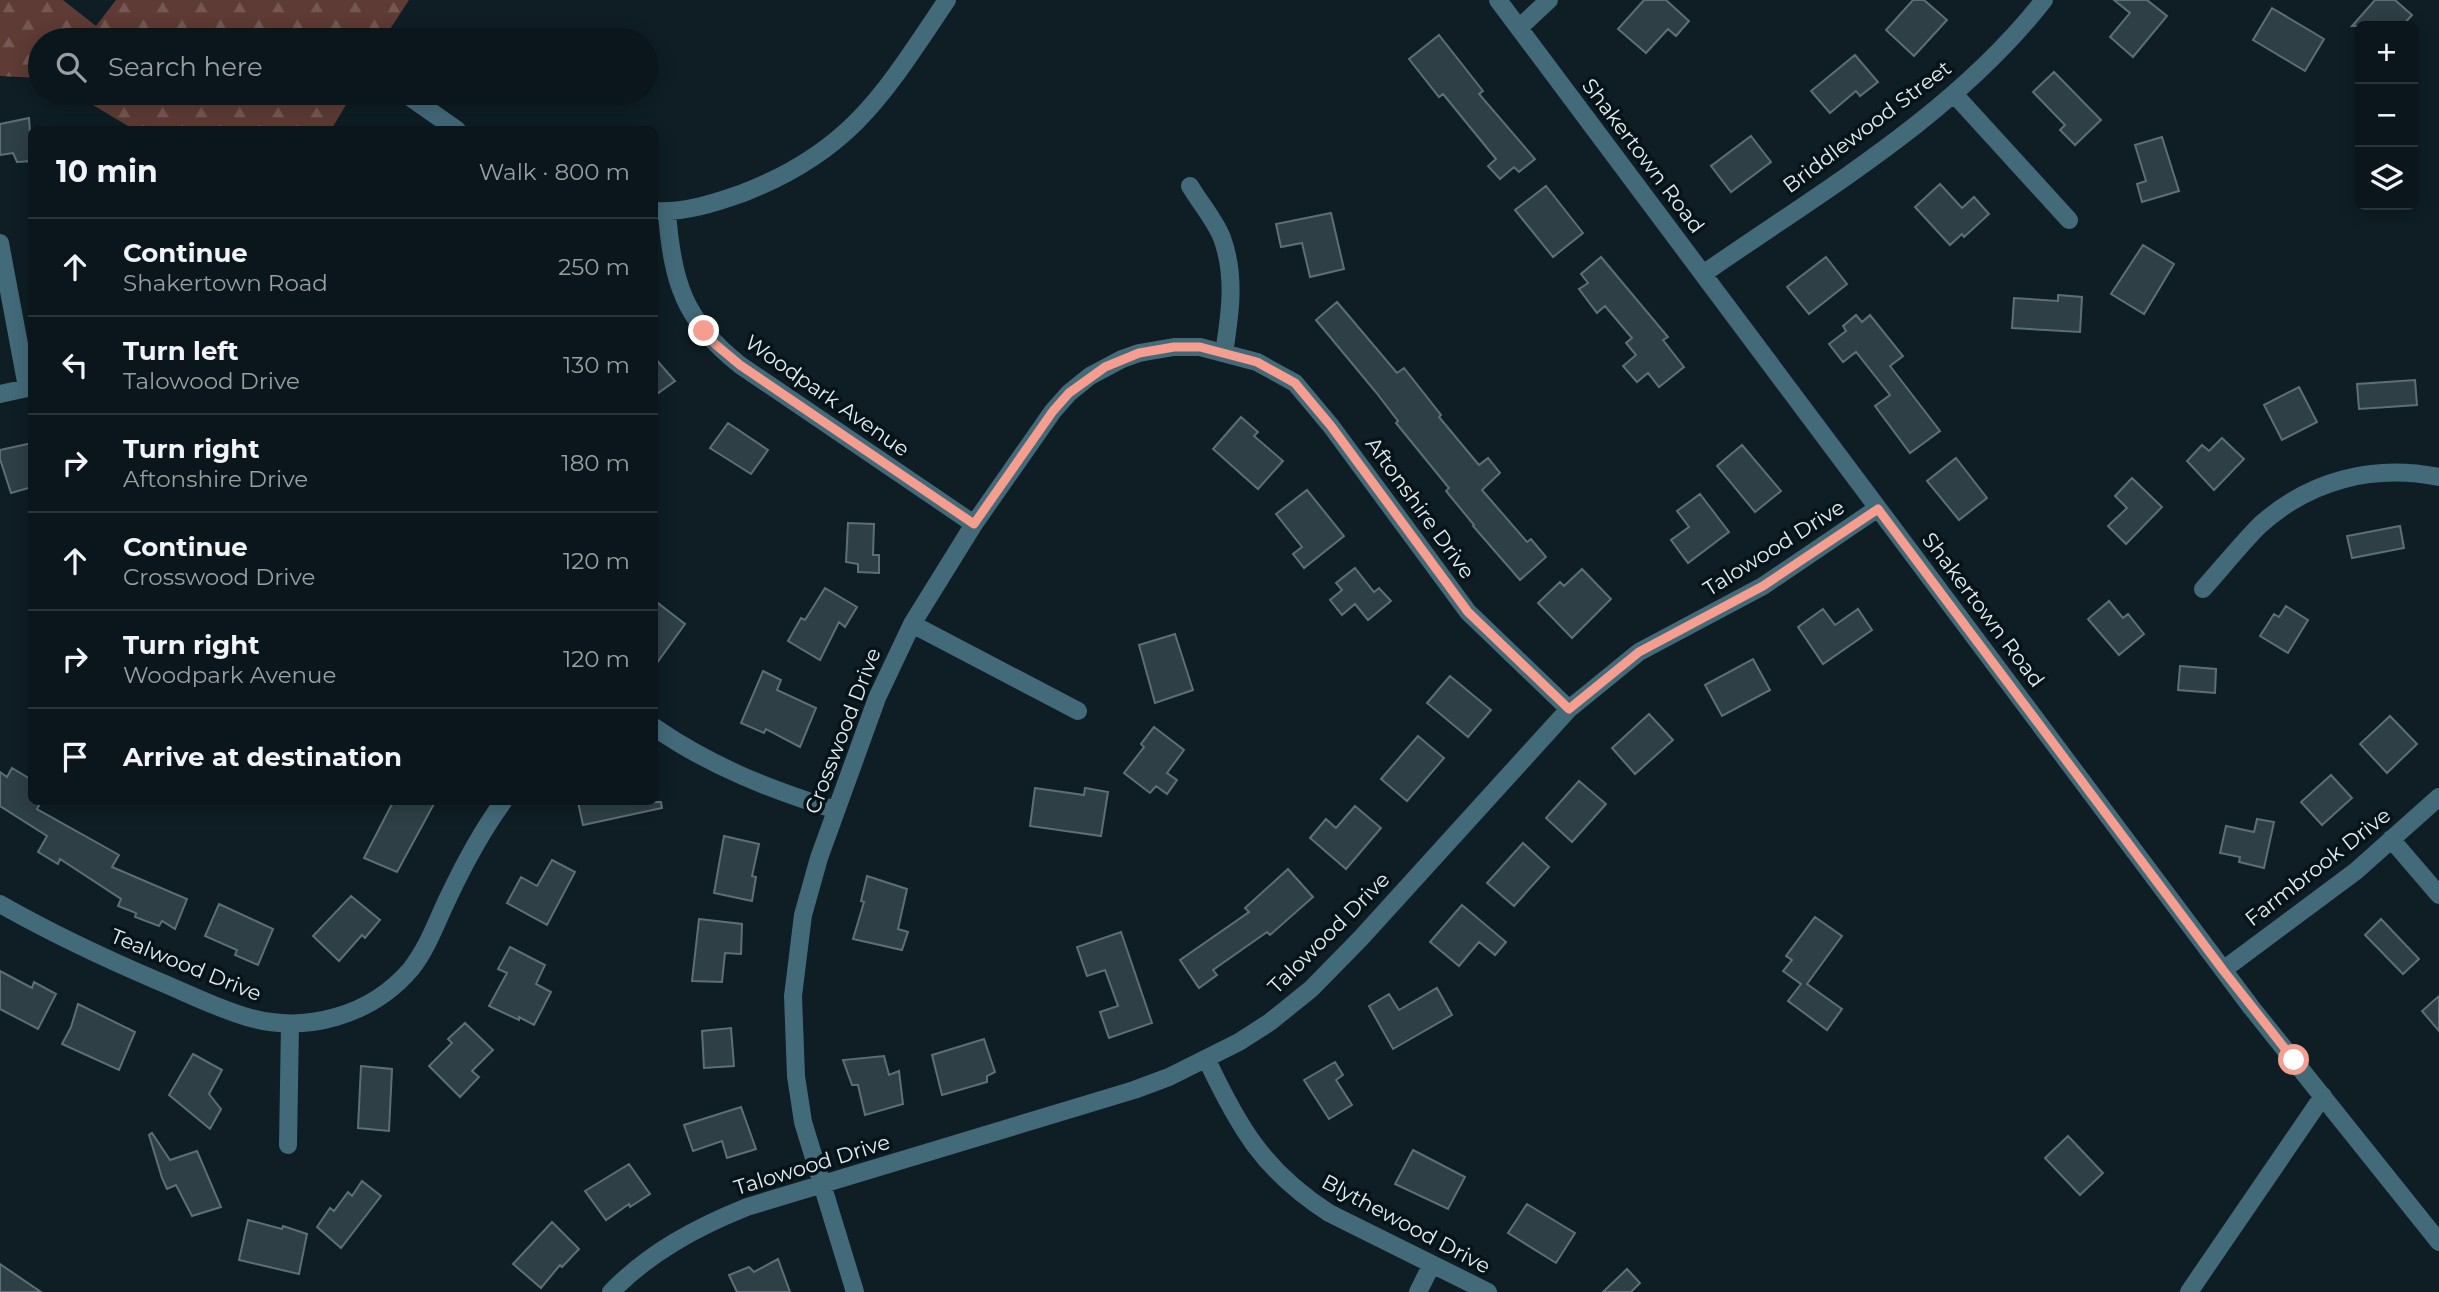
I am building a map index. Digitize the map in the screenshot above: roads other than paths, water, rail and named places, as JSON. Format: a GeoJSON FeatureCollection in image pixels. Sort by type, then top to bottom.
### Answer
{"type":"FeatureCollection","features":[{"type":"Feature","properties":{"kind":"street"},"geometry":{"type":"LineString","coordinates":[[661,212],[716,203],[771,182],[825,150],[874,104],[947,0]]}},
{"type":"Feature","properties":{"kind":"street","name":"Shakertown Road"},"geometry":{"type":"LineString","coordinates":[[1498,0],[2223,970],[2439,1242]]}},
{"type":"Feature","properties":{"kind":"street"},"geometry":{"type":"LineString","coordinates":[[1518,28],[1549,0]]}},
{"type":"Feature","properties":{"kind":"street","name":"Briddlewood Street"},"geometry":{"type":"LineString","coordinates":[[1703,274],[1876,154],[1955,95],[2044,0]]}},
{"type":"Feature","properties":{"kind":"street"},"geometry":{"type":"LineString","coordinates":[[1955,95],[2069,220]]}},
{"type":"Feature","properties":{"kind":"street"},"geometry":{"type":"LineString","coordinates":[[421,105],[451,126]]}},
{"type":"Feature","properties":{"kind":"street"},"geometry":{"type":"LineString","coordinates":[[1190,186],[1221,237],[1228,264],[1231,304],[1224,353]]}},
{"type":"Feature","properties":{"kind":"street","name":"Woodpark Avenue"},"geometry":{"type":"LineString","coordinates":[[661,212],[678,284],[693,316],[715,344],[740,365],[974,524]]}},
{"type":"Feature","properties":{"kind":"street"},"geometry":{"type":"LineString","coordinates":[[0,243],[28,382]]}},
{"type":"Feature","properties":{"kind":"street","name":"Crosswood Drive"},"geometry":{"type":"LineString","coordinates":[[855,1292],[803,1122],[798,1088],[793,996],[803,915],[819,858],[877,698],[912,624],[974,524],[1053,411],[1069,393],[1090,376],[1122,359],[1156,349],[1200,347],[1224,353]]}},
{"type":"Feature","properties":{"kind":"street","name":"Aftonshire Drive"},"geometry":{"type":"LineString","coordinates":[[1224,353],[1257,362],[1295,383],[1331,426],[1468,612],[1569,709]]}},
{"type":"Feature","properties":{"kind":"street"},"geometry":{"type":"LineString","coordinates":[[0,394],[28,387]]}},
{"type":"Feature","properties":{"kind":"street"},"geometry":{"type":"LineString","coordinates":[[2203,589],[2258,527],[2308,492],[2361,474],[2415,472],[2439,477]]}},
{"type":"Feature","properties":{"kind":"street","name":"Talowood Drive"},"geometry":{"type":"LineString","coordinates":[[611,1292],[656,1254],[702,1226],[747,1207],[1133,1090],[1207,1060],[1270,1022],[1311,989],[1361,939],[1569,709],[1639,652],[1763,586],[1878,509]]}},
{"type":"Feature","properties":{"kind":"street"},"geometry":{"type":"LineString","coordinates":[[912,624],[1078,711]]}},
{"type":"Feature","properties":{"kind":"street"},"geometry":{"type":"LineString","coordinates":[[658,730],[700,757],[743,778],[836,810]]}},
{"type":"Feature","properties":{"kind":"street","name":"Farmbrook Drive"},"geometry":{"type":"LineString","coordinates":[[2223,970],[2356,871],[2439,797]]}},
{"type":"Feature","properties":{"kind":"street","name":"Tealwood Drive"},"geometry":{"type":"LineString","coordinates":[[0,904],[113,962],[235,1013],[290,1024],[324,1020],[354,1011],[383,995],[409,971],[429,942],[465,861],[501,805]]}},
{"type":"Feature","properties":{"kind":"street"},"geometry":{"type":"LineString","coordinates":[[2391,839],[2439,895]]}},
{"type":"Feature","properties":{"kind":"street"},"geometry":{"type":"LineString","coordinates":[[288,1145],[290,1024]]}},
{"type":"Feature","properties":{"kind":"street","name":"Blythewood Drive"},"geometry":{"type":"LineString","coordinates":[[1207,1060],[1243,1132],[1274,1171],[1307,1200],[1488,1292]]}},
{"type":"Feature","properties":{"kind":"street"},"geometry":{"type":"LineString","coordinates":[[2189,1292],[2323,1096]]}},
{"type":"Feature","properties":{"kind":"street"},"geometry":{"type":"LineString","coordinates":[[1418,1292],[1432,1264]]}}]}
